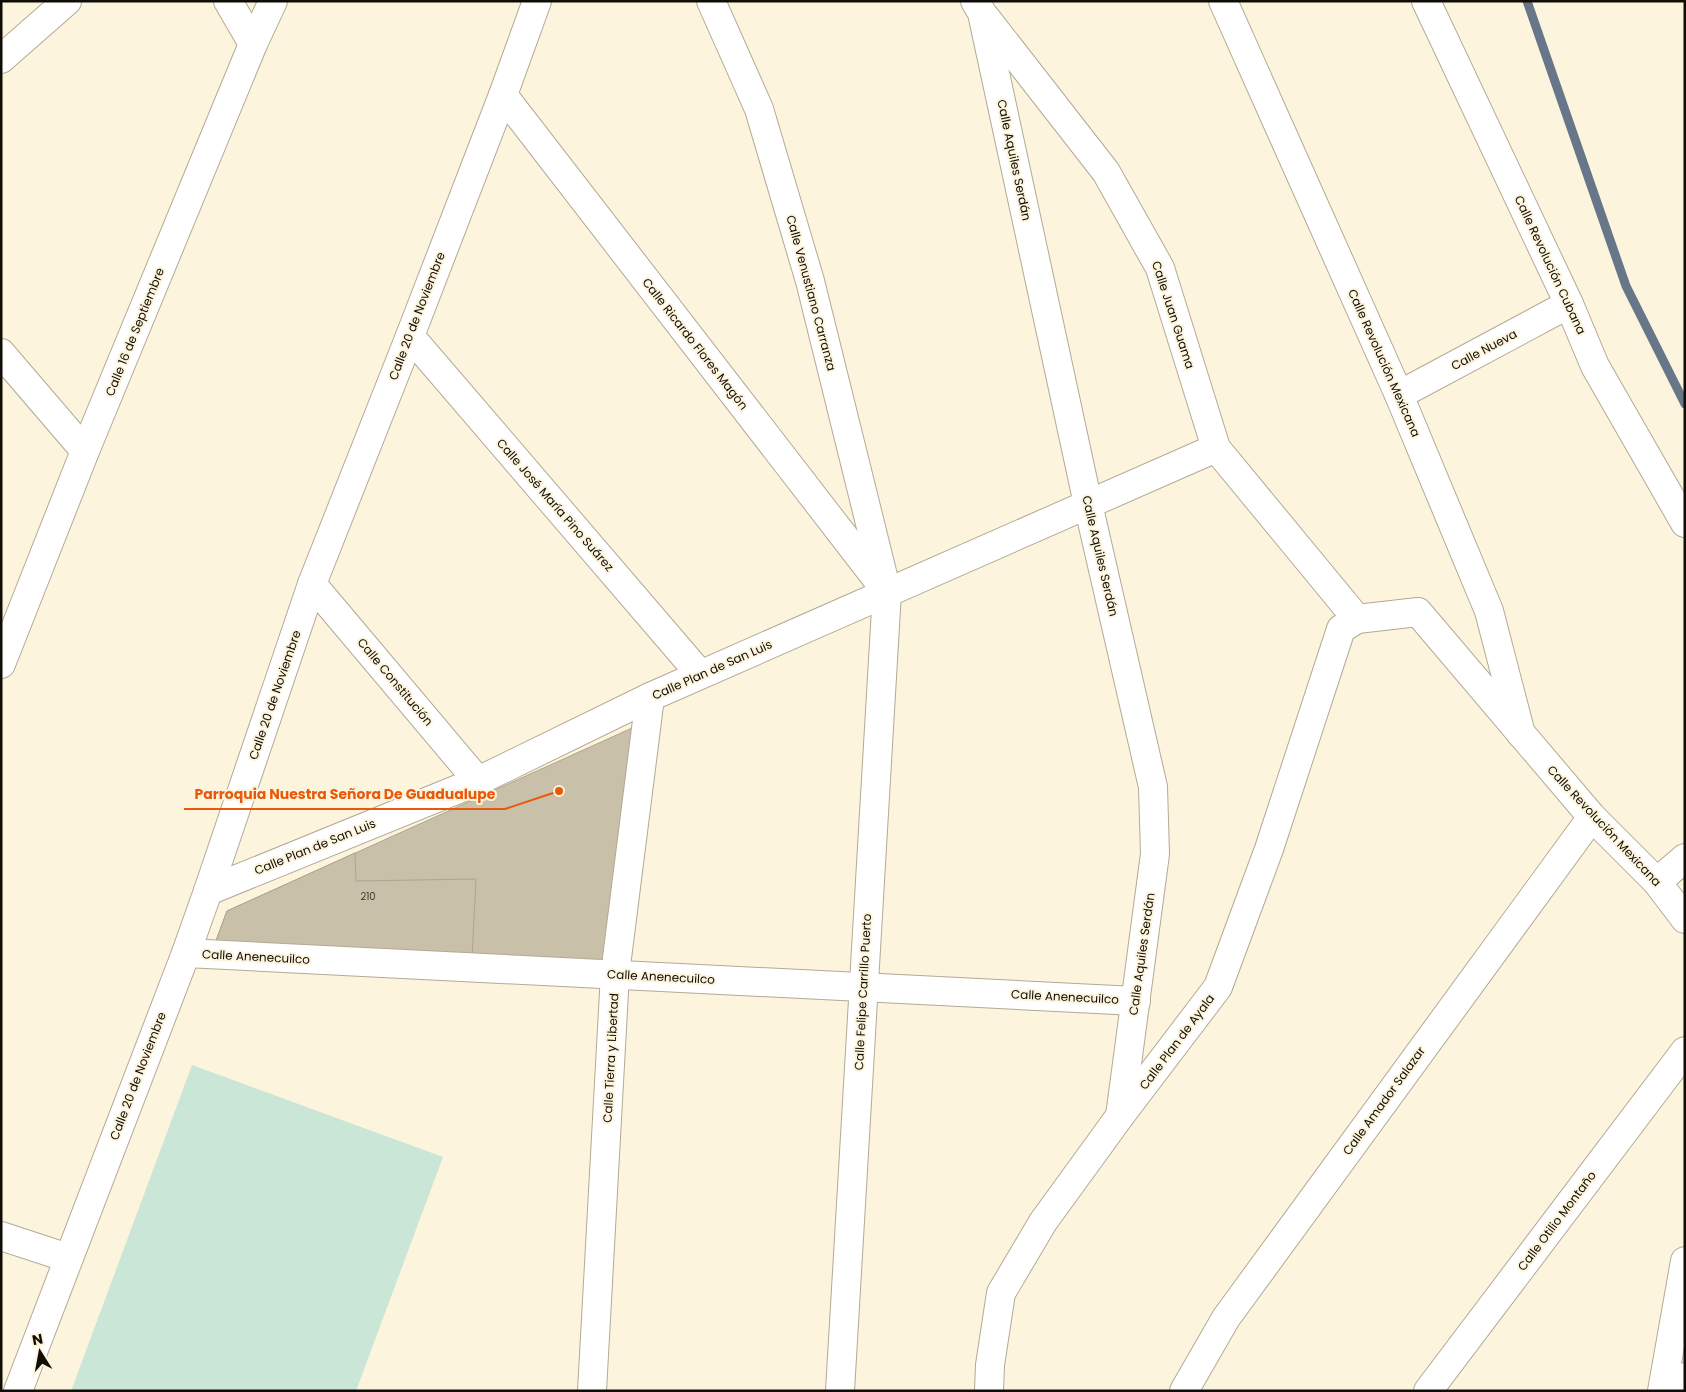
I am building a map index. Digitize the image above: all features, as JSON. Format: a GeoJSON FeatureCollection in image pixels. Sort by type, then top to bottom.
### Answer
{"type":"FeatureCollection","features":[{"type":"Feature","properties":{"kind":"street"},"geometry":{"type":"LineString","coordinates":[[1,59],[67,1]]}},
{"type":"Feature","properties":{"kind":"street"},"geometry":{"type":"LineString","coordinates":[[228,1],[253,44]]}},
{"type":"Feature","properties":{"kind":"street","name":"Calle 16 de Septiembre"},"geometry":{"type":"LineString","coordinates":[[1,664],[85,451],[253,44],[273,1]]}},
{"type":"Feature","properties":{"kind":"street","name":"Calle 20 de Noviembre"},"geometry":{"type":"LineString","coordinates":[[18,1391],[186,953],[312,584],[410,336],[537,1]]}},
{"type":"Feature","properties":{"kind":"street","name":"Calle Venustiano Carranza"},"geometry":{"type":"LineString","coordinates":[[710,1],[759,108],[810,281],[887,592]]}},
{"type":"Feature","properties":{"kind":"street","name":"Calle Revolución Mexicana"},"geometry":{"type":"LineString","coordinates":[[1223,1],[1399,395],[1489,611],[1521,734]]}},
{"type":"Feature","properties":{"kind":"street","name":"Calle Revolución Cubana"},"geometry":{"type":"LineString","coordinates":[[1426,1],[1569,304],[1595,366],[1685,523]]}},
{"type":"Feature","properties":{"kind":"street","name":"Calle Juan Guama"},"geometry":{"type":"LineString","coordinates":[[979,7],[1106,172],[1160,268],[1216,448],[1356,619]]}},
{"type":"Feature","properties":{"kind":"street","name":"Calle Aquiles Serdán"},"geometry":{"type":"LineString","coordinates":[[979,7],[1088,504],[1153,787],[1155,854],[1120,1116]]}},
{"type":"Feature","properties":{"kind":"street","name":"Calle Ricardo Flores Magón"},"geometry":{"type":"LineString","coordinates":[[502,95],[887,592]]}},
{"type":"Feature","properties":{"kind":"street","name":"Calle Nueva"},"geometry":{"type":"LineString","coordinates":[[1399,395],[1569,304]]}},
{"type":"Feature","properties":{"kind":"street","name":"Calle José María Pino Suárez"},"geometry":{"type":"LineString","coordinates":[[410,336],[700,674]]}},
{"type":"Feature","properties":{"kind":"street"},"geometry":{"type":"LineString","coordinates":[[1,353],[85,451]]}},
{"type":"Feature","properties":{"kind":"street","name":"Calle Plan de San Luis"},"geometry":{"type":"LineString","coordinates":[[208,891],[478,780],[700,674],[1216,448]]}},
{"type":"Feature","properties":{"kind":"street","name":"Calle Constitución"},"geometry":{"type":"LineString","coordinates":[[312,584],[478,780]]}},
{"type":"Feature","properties":{"kind":"street","name":"Calle Felipe Carrillo Puerto"},"geometry":{"type":"LineString","coordinates":[[840,1391],[887,592]]}},
{"type":"Feature","properties":{"kind":"street","name":"Calle Revolución Mexicana"},"geometry":{"type":"LineString","coordinates":[[1356,619],[1418,612],[1592,817],[1657,882],[1685,919]]}},
{"type":"Feature","properties":{"kind":"street","name":"Calle Plan de Ayala"},"geometry":{"type":"LineString","coordinates":[[988,1391],[1001,1293],[1043,1222],[1120,1116],[1218,987],[1268,849],[1341,629],[1356,619]]}},
{"type":"Feature","properties":{"kind":"street","name":"Calle Tierra y Libertad"},"geometry":{"type":"LineString","coordinates":[[592,1391],[616,974],[650,697]]}},
{"type":"Feature","properties":{"kind":"street","name":"Calle Amador Salazar"},"geometry":{"type":"LineString","coordinates":[[1184,1391],[1226,1318],[1592,817]]}},
{"type":"Feature","properties":{"kind":"street"},"geometry":{"type":"LineString","coordinates":[[1657,882],[1685,858]]}},
{"type":"Feature","properties":{"kind":"street","name":"Calle Anenecuilco"},"geometry":{"type":"LineString","coordinates":[[186,953],[1136,1001]]}},
{"type":"Feature","properties":{"kind":"street","name":"Calle Otilio Montaño"},"geometry":{"type":"LineString","coordinates":[[1428,1391],[1685,1051]]}},
{"type":"Feature","properties":{"kind":"street"},"geometry":{"type":"LineString","coordinates":[[1,1236],[68,1258]]}},
{"type":"Feature","properties":{"kind":"street"},"geometry":{"type":"LineString","coordinates":[[1662,1391],[1685,1261]]}},
{"type":"Feature","properties":{"kind":"street"},"geometry":{"type":"LineString","coordinates":[[1667,1391],[1685,1377]]}},
{"type":"Feature","properties":{"kind":"green space"},"geometry":{"type":"Polygon","coordinates":[[[192,1065],[443,1157],[356,1391],[71,1391],[192,1065]]]}},
{"type":"Feature","properties":{"kind":"building"},"geometry":{"type":"Polygon","coordinates":[[[632,728],[604,964],[214,946],[227,911],[632,728]]]}},
{"type":"Feature","properties":{"kind":"building"},"geometry":{"type":"Polygon","coordinates":[[[355,853],[356,881],[476,879],[472,958],[214,946],[227,911],[355,853]]]}},
{"type":"Feature","properties":{"kind":"waterway"},"geometry":{"type":"LineString","coordinates":[[1527,1],[1626,286],[1685,404]]}},
{"type":"Feature","properties":{"kind":"place","name":"Parroquia Nuestra Señora De Guadualupe"},"geometry":{"type":"Point","coordinates":[559,791]}}]}
